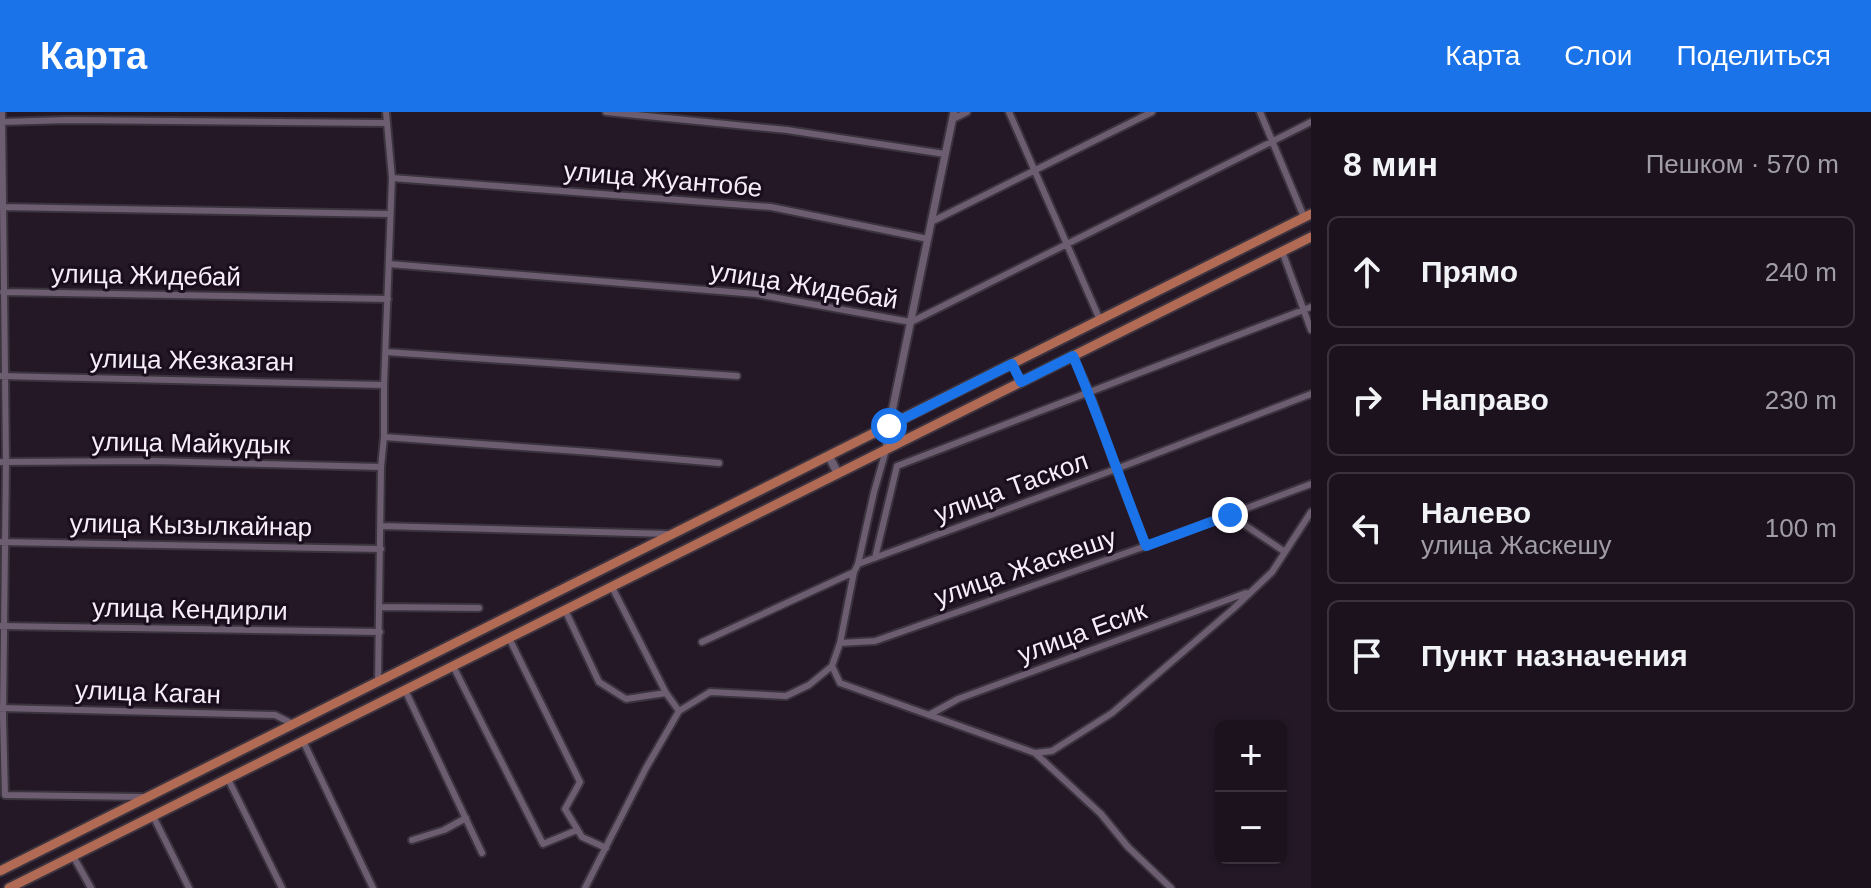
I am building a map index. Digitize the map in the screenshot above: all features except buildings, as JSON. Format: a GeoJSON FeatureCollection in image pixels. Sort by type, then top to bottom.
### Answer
{"type":"FeatureCollection","features":[{"type":"Feature","properties":{"kind":"main road"},"geometry":{"type":"LineString","coordinates":[[0,871],[1308,216]]}},
{"type":"Feature","properties":{"kind":"main road"},"geometry":{"type":"LineString","coordinates":[[9,888],[1311,237]]}},
{"type":"Feature","properties":{"kind":"main road"},"geometry":{"type":"LineString","coordinates":[[1012,364],[1021,382]]}},
{"type":"Feature","properties":{"kind":"main road"},"geometry":{"type":"LineString","coordinates":[[829,456],[838,474]]}},
{"type":"Feature","properties":{"kind":"street"},"geometry":{"type":"LineString","coordinates":[[2,112],[3,795],[146,797]]}},
{"type":"Feature","properties":{"kind":"street"},"geometry":{"type":"LineString","coordinates":[[378,682],[381,467],[392,178],[386,112]]}},
{"type":"Feature","properties":{"kind":"street"},"geometry":{"type":"LineString","coordinates":[[606,112],[787,130],[945,154]]}},
{"type":"Feature","properties":{"kind":"street"},"geometry":{"type":"LineString","coordinates":[[585,888],[646,768],[679,711],[710,692],[786,696],[809,685],[832,666],[886,450],[953,116],[967,112]]}},
{"type":"Feature","properties":{"kind":"street"},"geometry":{"type":"LineString","coordinates":[[1009,112],[1100,320]]}},
{"type":"Feature","properties":{"kind":"street"},"geometry":{"type":"LineString","coordinates":[[931,222],[1152,112]]}},
{"type":"Feature","properties":{"kind":"street"},"geometry":{"type":"LineString","coordinates":[[1260,112],[1308,216]]}},
{"type":"Feature","properties":{"kind":"street"},"geometry":{"type":"LineString","coordinates":[[1,122],[386,123]]}},
{"type":"Feature","properties":{"kind":"street","name":"улица Жидебай"},"geometry":{"type":"LineString","coordinates":[[389,264],[756,294],[911,322],[1311,122]]}},
{"type":"Feature","properties":{"kind":"street","name":"улица Жуантобе"},"geometry":{"type":"LineString","coordinates":[[392,178],[771,207],[928,239]]}},
{"type":"Feature","properties":{"kind":"street"},"geometry":{"type":"LineString","coordinates":[[2,207],[389,214]]}},
{"type":"Feature","properties":{"kind":"street"},"geometry":{"type":"LineString","coordinates":[[1282,251],[1307,308],[1311,330]]}},
{"type":"Feature","properties":{"kind":"street","name":"улица Жидебай"},"geometry":{"type":"LineString","coordinates":[[2,292],[388,299]]}},
{"type":"Feature","properties":{"kind":"street"},"geometry":{"type":"LineString","coordinates":[[875,558],[897,466],[1307,308]]}},
{"type":"Feature","properties":{"kind":"street"},"geometry":{"type":"LineString","coordinates":[[386,352],[737,376]]}},
{"type":"Feature","properties":{"kind":"street"},"geometry":{"type":"LineString","coordinates":[[1073,356],[1146,546]]}},
{"type":"Feature","properties":{"kind":"street","name":"улица Жезказган"},"geometry":{"type":"LineString","coordinates":[[2,376],[384,385]]}},
{"type":"Feature","properties":{"kind":"street","name":"улица Таскол"},"geometry":{"type":"LineString","coordinates":[[858,564],[1311,394]]}},
{"type":"Feature","properties":{"kind":"street"},"geometry":{"type":"LineString","coordinates":[[384,437],[719,463]]}},
{"type":"Feature","properties":{"kind":"street","name":"улица Майкудык"},"geometry":{"type":"LineString","coordinates":[[3,462],[154,461],[381,467]]}},
{"type":"Feature","properties":{"kind":"street","name":"улица Жаскешу"},"geometry":{"type":"LineString","coordinates":[[840,643],[875,641],[1146,546],[1311,484]]}},
{"type":"Feature","properties":{"kind":"street"},"geometry":{"type":"LineString","coordinates":[[1035,753],[1052,751],[1112,713],[1252,591],[1272,572],[1311,512]]}},
{"type":"Feature","properties":{"kind":"street"},"geometry":{"type":"LineString","coordinates":[[1230,515],[1285,552]]}},
{"type":"Feature","properties":{"kind":"street"},"geometry":{"type":"LineString","coordinates":[[381,526],[673,534]]}},
{"type":"Feature","properties":{"kind":"street","name":"улица Кызылкайнар"},"geometry":{"type":"LineString","coordinates":[[2,542],[381,549]]}},
{"type":"Feature","properties":{"kind":"street"},"geometry":{"type":"LineString","coordinates":[[702,642],[854,572]]}},
{"type":"Feature","properties":{"kind":"street"},"geometry":{"type":"LineString","coordinates":[[612,587],[666,693],[679,711]]}},
{"type":"Feature","properties":{"kind":"street","name":"улица Есик"},"geometry":{"type":"LineString","coordinates":[[929,715],[958,699],[1252,591]]}},
{"type":"Feature","properties":{"kind":"street"},"geometry":{"type":"LineString","coordinates":[[380,607],[479,608]]}},
{"type":"Feature","properties":{"kind":"street"},"geometry":{"type":"LineString","coordinates":[[565,610],[599,682],[626,699],[666,693]]}},
{"type":"Feature","properties":{"kind":"street","name":"улица Кендирли"},"geometry":{"type":"LineString","coordinates":[[2,626],[380,632]]}},
{"type":"Feature","properties":{"kind":"street"},"geometry":{"type":"LineString","coordinates":[[509,638],[580,782],[565,809],[582,837],[606,848]]}},
{"type":"Feature","properties":{"kind":"street"},"geometry":{"type":"LineString","coordinates":[[453,666],[543,844],[577,830]]}},
{"type":"Feature","properties":{"kind":"street"},"geometry":{"type":"LineString","coordinates":[[832,666],[840,683],[1035,753],[1101,814],[1128,847],[1171,888]]}},
{"type":"Feature","properties":{"kind":"street"},"geometry":{"type":"LineString","coordinates":[[405,690],[482,853]]}},
{"type":"Feature","properties":{"kind":"street","name":"улица Каган"},"geometry":{"type":"LineString","coordinates":[[1,708],[275,715],[293,724]]}},
{"type":"Feature","properties":{"kind":"street"},"geometry":{"type":"LineString","coordinates":[[303,741],[373,888]]}},
{"type":"Feature","properties":{"kind":"street"},"geometry":{"type":"LineString","coordinates":[[228,779],[282,888]]}},
{"type":"Feature","properties":{"kind":"street"},"geometry":{"type":"LineString","coordinates":[[153,816],[189,888]]}},
{"type":"Feature","properties":{"kind":"street"},"geometry":{"type":"LineString","coordinates":[[412,840],[444,830],[466,818]]}},
{"type":"Feature","properties":{"kind":"street"},"geometry":{"type":"LineString","coordinates":[[73,856],[91,888]]}},
{"type":"Feature","properties":{"kind":"route"},"geometry":{"type":"LineString","coordinates":[[889,426],[1012,364],[1021,382],[1073,356],[1146,546],[1230,515]]}}]}
